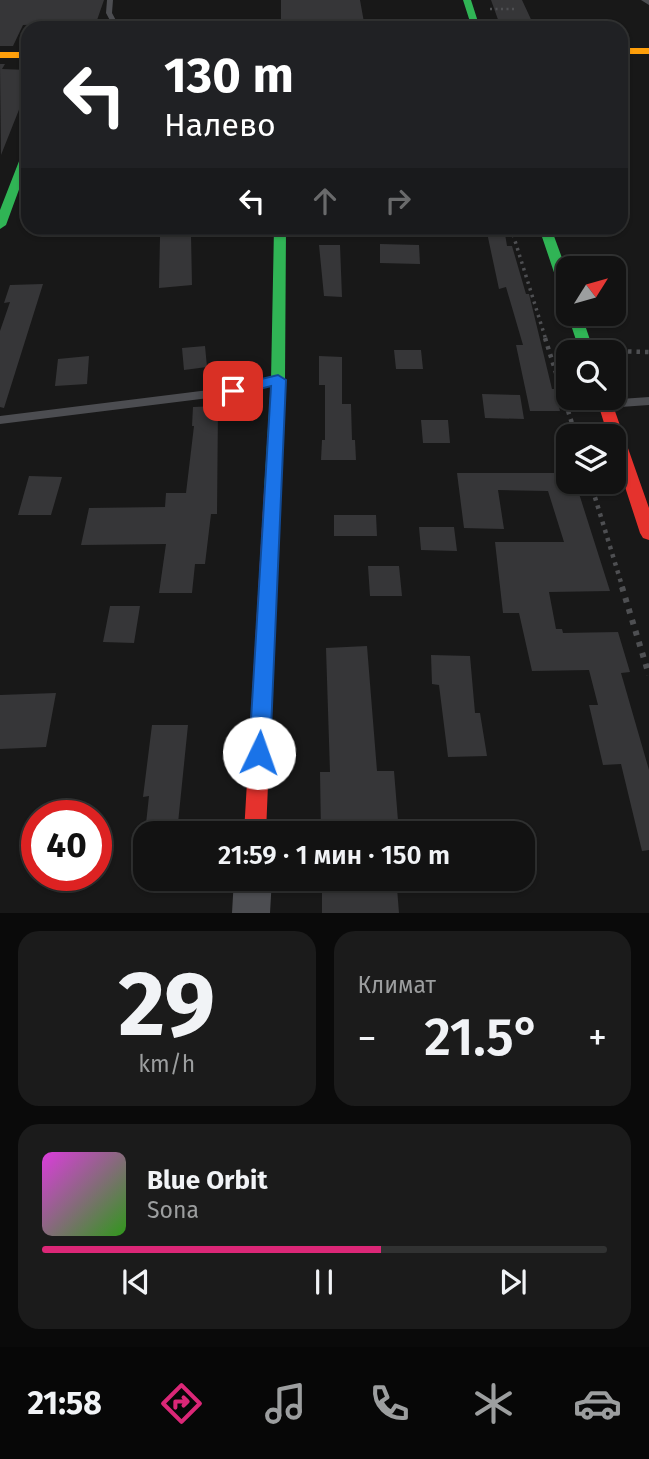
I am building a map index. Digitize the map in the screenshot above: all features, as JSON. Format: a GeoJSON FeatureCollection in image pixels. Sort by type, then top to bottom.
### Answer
{"type":"FeatureCollection","features":[{"type":"Feature","properties":{"kind":"street"},"geometry":{"type":"LineString","coordinates":[[467,0],[474,21]]}},
{"type":"Feature","properties":{"kind":"street"},"geometry":{"type":"LineString","coordinates":[[628,51],[649,51]]}},
{"type":"Feature","properties":{"kind":"street"},"geometry":{"type":"LineString","coordinates":[[0,55],[21,55]]}},
{"type":"Feature","properties":{"kind":"street"},"geometry":{"type":"LineString","coordinates":[[0,225],[21,170]]}},
{"type":"Feature","properties":{"kind":"street"},"geometry":{"type":"LineString","coordinates":[[256,821],[278,380],[280,235]]}},
{"type":"Feature","properties":{"kind":"street"},"geometry":{"type":"LineString","coordinates":[[547,235],[556,259]]}},
{"type":"Feature","properties":{"kind":"street"},"geometry":{"type":"LineString","coordinates":[[609,410],[642,493],[649,533]]}},
{"type":"Feature","properties":{"kind":"street"},"geometry":{"type":"LineString","coordinates":[[251,913],[252,891]]}},
{"type":"Feature","properties":{"kind":"lane"},"geometry":{"type":"LineString","coordinates":[[110,0],[109,13],[113,21]]}},
{"type":"Feature","properties":{"kind":"lane"},"geometry":{"type":"LineString","coordinates":[[0,420],[233,391],[278,380]]}},
{"type":"Feature","properties":{"kind":"lane"},"geometry":{"type":"LineString","coordinates":[[626,401],[649,401]]}},
{"type":"Feature","properties":{"kind":"path"},"geometry":{"type":"LineString","coordinates":[[486,9],[514,9]]}},
{"type":"Feature","properties":{"kind":"path"},"geometry":{"type":"LineString","coordinates":[[513,235],[572,424]]}},
{"type":"Feature","properties":{"kind":"path"},"geometry":{"type":"LineString","coordinates":[[594,494],[649,675]]}},
{"type":"Feature","properties":{"kind":"building"},"geometry":{"type":"Polygon","coordinates":[[[0,0],[104,0],[97,21],[21,21],[21,29],[13,46],[0,46],[0,0]]]}},
{"type":"Feature","properties":{"kind":"building"},"geometry":{"type":"Polygon","coordinates":[[[281,0],[360,0],[364,21],[281,21],[281,0]]]}},
{"type":"Feature","properties":{"kind":"building"},"geometry":{"type":"Polygon","coordinates":[[[491,0],[522,0],[532,21],[498,21],[491,0]]]}},
{"type":"Feature","properties":{"kind":"building"},"geometry":{"type":"Polygon","coordinates":[[[0,64],[5,64],[2,69],[21,70],[21,105],[1,155],[0,64]]]}},
{"type":"Feature","properties":{"kind":"building"},"geometry":{"type":"Polygon","coordinates":[[[191,235],[192,285],[159,288],[160,237],[191,235]]]}},
{"type":"Feature","properties":{"kind":"building"},"geometry":{"type":"Polygon","coordinates":[[[487,235],[505,235],[507,246],[512,246],[526,294],[529,294],[552,389],[555,389],[556,410],[560,411],[530,411],[516,345],[523,345],[506,287],[499,289],[487,235]]]}},
{"type":"Feature","properties":{"kind":"building"},"geometry":{"type":"Polygon","coordinates":[[[380,244],[419,245],[420,264],[380,263],[380,244]]]}},
{"type":"Feature","properties":{"kind":"building"},"geometry":{"type":"Polygon","coordinates":[[[319,245],[340,245],[342,297],[324,296],[319,245]]]}},
{"type":"Feature","properties":{"kind":"building"},"geometry":{"type":"Polygon","coordinates":[[[43,284],[4,408],[0,407],[0,331],[10,302],[4,303],[10,285],[43,284]]]}},
{"type":"Feature","properties":{"kind":"building"},"geometry":{"type":"Polygon","coordinates":[[[205,346],[207,367],[184,370],[182,348],[205,346]]]}},
{"type":"Feature","properties":{"kind":"building"},"geometry":{"type":"Polygon","coordinates":[[[394,350],[421,350],[423,369],[396,369],[394,350]]]}},
{"type":"Feature","properties":{"kind":"building"},"geometry":{"type":"Polygon","coordinates":[[[89,356],[87,384],[55,386],[58,359],[89,356]]]}},
{"type":"Feature","properties":{"kind":"building"},"geometry":{"type":"Polygon","coordinates":[[[319,356],[342,357],[342,404],[351,404],[352,440],[355,440],[356,460],[321,460],[322,440],[325,440],[325,385],[319,385],[319,356]]]}},
{"type":"Feature","properties":{"kind":"building"},"geometry":{"type":"Polygon","coordinates":[[[482,394],[520,395],[524,419],[485,418],[482,394]]]}},
{"type":"Feature","properties":{"kind":"building"},"geometry":{"type":"Polygon","coordinates":[[[218,406],[217,514],[211,514],[205,564],[195,564],[192,593],[159,593],[166,544],[81,545],[89,508],[165,507],[166,493],[186,493],[194,426],[193,407],[218,406]]]}},
{"type":"Feature","properties":{"kind":"building"},"geometry":{"type":"Polygon","coordinates":[[[421,420],[448,420],[450,443],[423,443],[421,420]]]}},
{"type":"Feature","properties":{"kind":"building"},"geometry":{"type":"Polygon","coordinates":[[[457,473],[556,473],[556,494],[579,494],[610,591],[549,592],[556,629],[562,629],[563,633],[618,632],[630,672],[621,673],[649,770],[649,850],[642,851],[621,764],[603,765],[589,705],[598,705],[589,670],[532,671],[519,613],[503,613],[495,542],[564,542],[548,491],[498,490],[504,529],[464,528],[457,473]]]}},
{"type":"Feature","properties":{"kind":"building"},"geometry":{"type":"Polygon","coordinates":[[[29,476],[62,477],[51,515],[18,515],[29,476]]]}},
{"type":"Feature","properties":{"kind":"building"},"geometry":{"type":"Polygon","coordinates":[[[334,515],[376,515],[377,536],[334,536],[334,515]]]}},
{"type":"Feature","properties":{"kind":"building"},"geometry":{"type":"Polygon","coordinates":[[[419,527],[454,527],[457,551],[421,550],[419,527]]]}},
{"type":"Feature","properties":{"kind":"building"},"geometry":{"type":"Polygon","coordinates":[[[368,566],[399,566],[402,596],[370,596],[368,566]]]}},
{"type":"Feature","properties":{"kind":"building"},"geometry":{"type":"Polygon","coordinates":[[[110,606],[140,606],[134,643],[103,642],[110,606]]]}},
{"type":"Feature","properties":{"kind":"building"},"geometry":{"type":"Polygon","coordinates":[[[367,646],[377,771],[394,771],[398,821],[321,821],[320,772],[330,772],[326,648],[367,646]]]}},
{"type":"Feature","properties":{"kind":"building"},"geometry":{"type":"Polygon","coordinates":[[[431,655],[470,656],[475,713],[480,713],[487,756],[448,757],[439,685],[432,684],[431,655]]]}},
{"type":"Feature","properties":{"kind":"building"},"geometry":{"type":"Polygon","coordinates":[[[56,693],[46,747],[0,749],[0,695],[56,693]]]}},
{"type":"Feature","properties":{"kind":"building"},"geometry":{"type":"Polygon","coordinates":[[[152,725],[188,725],[178,821],[146,821],[149,796],[143,797],[152,725]]]}},
{"type":"Feature","properties":{"kind":"building"},"geometry":{"type":"Polygon","coordinates":[[[322,891],[397,891],[399,913],[322,913],[322,891]]]}},
{"type":"Feature","properties":{"kind":"traffic: fast"},"geometry":{"type":"LineString","coordinates":[[467,0],[474,21]]}},
{"type":"Feature","properties":{"kind":"traffic: fast"},"geometry":{"type":"LineString","coordinates":[[0,225],[21,170]]}},
{"type":"Feature","properties":{"kind":"traffic: fast"},"geometry":{"type":"LineString","coordinates":[[272,492],[278,380],[280,235]]}},
{"type":"Feature","properties":{"kind":"traffic: fast"},"geometry":{"type":"LineString","coordinates":[[547,235],[556,259]]}},
{"type":"Feature","properties":{"kind":"traffic: fast"},"geometry":{"type":"LineString","coordinates":[[578,326],[583,340]]}},
{"type":"Feature","properties":{"kind":"traffic: slow"},"geometry":{"type":"LineString","coordinates":[[628,51],[649,51]]}},
{"type":"Feature","properties":{"kind":"traffic: slow"},"geometry":{"type":"LineString","coordinates":[[0,55],[21,55]]}},
{"type":"Feature","properties":{"kind":"traffic: jam"},"geometry":{"type":"LineString","coordinates":[[607,410],[649,533]]}},
{"type":"Feature","properties":{"kind":"traffic: jam"},"geometry":{"type":"LineString","coordinates":[[256,821],[272,492]]}},
{"type":"Feature","properties":{"kind":"route"},"geometry":{"type":"LineString","coordinates":[[233,391],[278,380],[259,753]]}}]}
